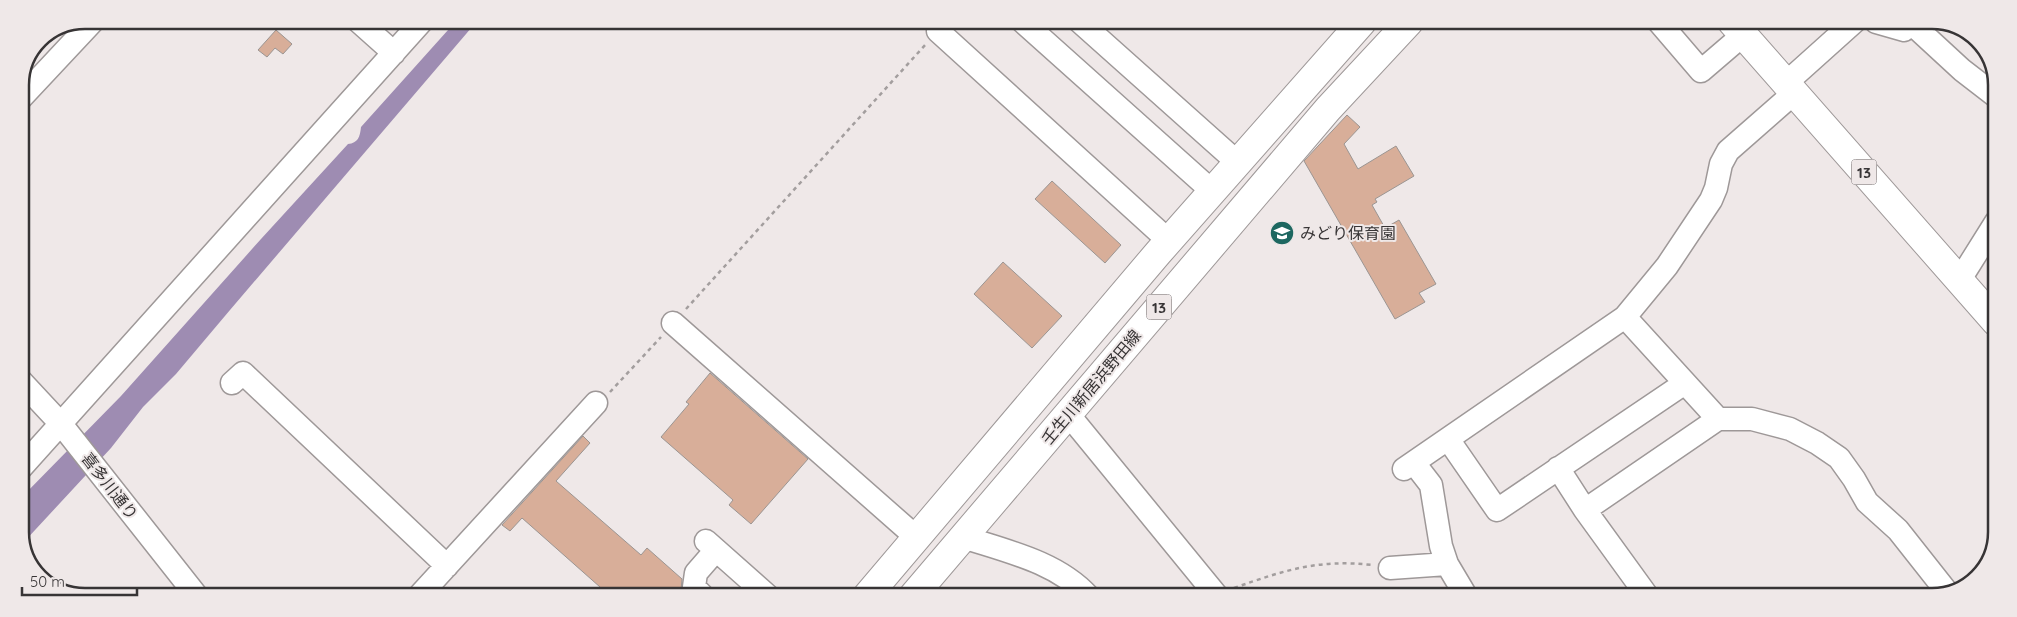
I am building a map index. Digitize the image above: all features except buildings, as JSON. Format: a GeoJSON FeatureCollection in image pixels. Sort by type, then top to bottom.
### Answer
{"type":"FeatureCollection","features":[{"type":"Feature","properties":{"kind":"main road","name":"13"},"geometry":{"type":"LineString","coordinates":[[874,588],[1237,162],[1356,29]]}},
{"type":"Feature","properties":{"kind":"main road","name":"壬生川新居浜野田線"},"geometry":{"type":"LineString","coordinates":[[920,588],[1328,109],[1402,29]]}},
{"type":"Feature","properties":{"kind":"main road","name":"13"},"geometry":{"type":"LineString","coordinates":[[1739,29],[1988,313]]}},
{"type":"Feature","properties":{"kind":"street"},"geometry":{"type":"LineString","coordinates":[[29,89],[86,29]]}},
{"type":"Feature","properties":{"kind":"street"},"geometry":{"type":"LineString","coordinates":[[367,29],[394,53]]}},
{"type":"Feature","properties":{"kind":"street"},"geometry":{"type":"LineString","coordinates":[[29,459],[415,29]]}},
{"type":"Feature","properties":{"kind":"street"},"geometry":{"type":"LineString","coordinates":[[1031,29],[1212,191]]}},
{"type":"Feature","properties":{"kind":"street"},"geometry":{"type":"LineString","coordinates":[[1088,29],[1237,162]]}},
{"type":"Feature","properties":{"kind":"street"},"geometry":{"type":"LineString","coordinates":[[1665,29],[1701,70],[1737,29]]}},
{"type":"Feature","properties":{"kind":"street"},"geometry":{"type":"LineString","coordinates":[[1461,588],[1446,564],[1431,485],[1409,466],[1625,317],[1667,266],[1711,200],[1716,188],[1721,164],[1728,151],[1847,29]]}},
{"type":"Feature","properties":{"kind":"street"},"geometry":{"type":"LineString","coordinates":[[1918,29],[1962,70],[1988,90]]}},
{"type":"Feature","properties":{"kind":"street"},"geometry":{"type":"LineString","coordinates":[[938,31],[1169,241]]}},
{"type":"Feature","properties":{"kind":"street"},"geometry":{"type":"LineString","coordinates":[[1960,281],[1988,235]]}},
{"type":"Feature","properties":{"kind":"street"},"geometry":{"type":"LineString","coordinates":[[1625,317],[1718,419]]}},
{"type":"Feature","properties":{"kind":"street"},"geometry":{"type":"LineString","coordinates":[[673,323],[916,537]]}},
{"type":"Feature","properties":{"kind":"street"},"geometry":{"type":"LineString","coordinates":[[232,384],[243,373],[447,566]]}},
{"type":"Feature","properties":{"kind":"street"},"geometry":{"type":"LineString","coordinates":[[1448,438],[1497,510],[1685,383]]}},
{"type":"Feature","properties":{"kind":"street","name":"喜多川通り"},"geometry":{"type":"LineString","coordinates":[[29,390],[61,424],[190,588]]}},
{"type":"Feature","properties":{"kind":"street"},"geometry":{"type":"LineString","coordinates":[[427,588],[596,403]]}},
{"type":"Feature","properties":{"kind":"street"},"geometry":{"type":"LineString","coordinates":[[1068,414],[1220,588]]}},
{"type":"Feature","properties":{"kind":"street"},"geometry":{"type":"LineString","coordinates":[[1585,510],[1718,419],[1752,419],[1790,429],[1817,443],[1839,458],[1867,502],[1898,530],[1942,587]]}},
{"type":"Feature","properties":{"kind":"street"},"geometry":{"type":"LineString","coordinates":[[1558,468],[1585,510],[1641,588]]}},
{"type":"Feature","properties":{"kind":"street"},"geometry":{"type":"LineString","coordinates":[[963,537],[1043,565],[1067,577],[1079,588]]}},
{"type":"Feature","properties":{"kind":"street"},"geometry":{"type":"LineString","coordinates":[[695,588],[696,573],[711,545],[753,588]]}},
{"type":"Feature","properties":{"kind":"street"},"geometry":{"type":"LineString","coordinates":[[1390,568],[1446,564]]}},
{"type":"Feature","properties":{"kind":"path"},"geometry":{"type":"LineString","coordinates":[[596,403],[612,390],[938,31]]}},
{"type":"Feature","properties":{"kind":"path"},"geometry":{"type":"LineString","coordinates":[[1236,588],[1301,566],[1351,562],[1390,568]]}},
{"type":"Feature","properties":{"kind":"shaded area"},"geometry":{"type":"Polygon","coordinates":[[[449,29],[470,29],[176,374],[143,407],[111,448],[29,536],[29,490],[121,396],[348,144],[356,141],[361,127],[449,29]]]}},
{"type":"Feature","properties":{"kind":"place","name":"みどり保育園"},"geometry":{"type":"Point","coordinates":[1282,233]}}]}
